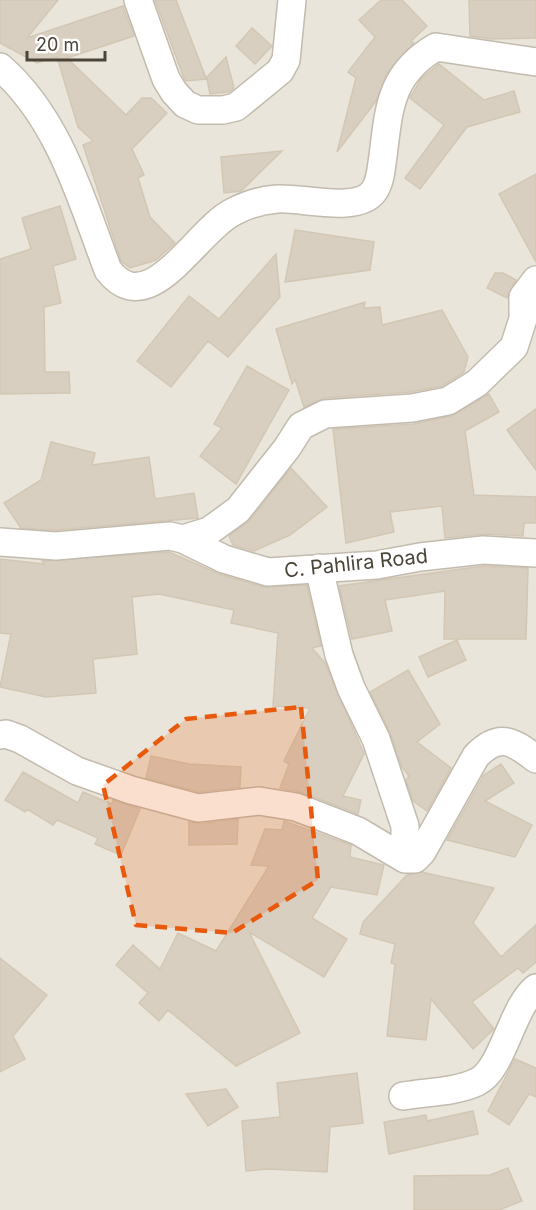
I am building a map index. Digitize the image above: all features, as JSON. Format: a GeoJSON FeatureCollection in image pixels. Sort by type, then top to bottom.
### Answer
{"type":"FeatureCollection","features":[{"type":"Feature","properties":{"kind":"street"},"geometry":{"type":"LineString","coordinates":[[138,0],[166,79],[174,92],[185,104],[198,110],[223,110],[243,102],[280,71],[286,60],[292,0]]}},
{"type":"Feature","properties":{"kind":"street"},"geometry":{"type":"LineString","coordinates":[[0,67],[32,100],[53,133],[108,270],[118,283],[134,288],[150,284],[166,273],[213,224],[240,208],[278,199],[348,203],[367,198],[374,192],[380,179],[392,96],[408,70],[421,56],[436,47],[536,62]]}},
{"type":"Feature","properties":{"kind":"street"},"geometry":{"type":"LineString","coordinates":[[0,542],[56,546],[170,536],[183,539],[209,531],[238,510],[287,448],[301,426],[325,414],[412,408],[448,401],[477,384],[514,347],[523,319],[523,297],[536,279]]}},
{"type":"Feature","properties":{"kind":"street"},"geometry":{"type":"LineString","coordinates":[[0,531],[56,546]]}},
{"type":"Feature","properties":{"kind":"street","name":"C. Pahlira Road"},"geometry":{"type":"LineString","coordinates":[[183,539],[224,559],[260,571],[284,572],[377,565],[420,557],[483,550],[536,553]]}},
{"type":"Feature","properties":{"kind":"street"},"geometry":{"type":"LineString","coordinates":[[319,568],[339,655],[351,688],[376,739],[405,826],[405,859]]}},
{"type":"Feature","properties":{"kind":"street"},"geometry":{"type":"LineString","coordinates":[[0,735],[6,734],[20,740],[76,771],[130,790],[198,808],[259,801],[296,807],[358,831],[405,859],[415,859],[422,852],[476,756],[485,746],[504,741],[518,744],[536,759]]}},
{"type":"Feature","properties":{"kind":"street"},"geometry":{"type":"LineString","coordinates":[[403,1095],[467,1085],[485,1077],[518,1014],[536,988]]}},
{"type":"Feature","properties":{"kind":"highlighted area"},"geometry":{"type":"Polygon","coordinates":[[[301,707],[318,880],[232,933],[136,925],[103,785],[186,719],[301,707]]]}},
{"type":"Feature","properties":{"kind":"shaded area"},"geometry":{"type":"Polygon","coordinates":[[[0,0],[536,0],[536,1210],[0,1210],[0,0]]]}},
{"type":"Feature","properties":{"kind":"building"},"geometry":{"type":"Polygon","coordinates":[[[0,0],[58,0],[27,38],[123,6],[134,36],[67,58],[126,115],[142,98],[151,98],[167,113],[132,149],[144,175],[138,178],[150,217],[175,243],[156,260],[130,268],[121,261],[83,145],[93,141],[78,127],[57,57],[37,63],[0,43],[0,0]]]}},
{"type":"Feature","properties":{"kind":"building"},"geometry":{"type":"Polygon","coordinates":[[[155,0],[176,0],[206,78],[226,57],[234,88],[229,92],[210,94],[207,79],[185,81],[155,0]]]}},
{"type":"Feature","properties":{"kind":"building"},"geometry":{"type":"Polygon","coordinates":[[[381,0],[402,0],[427,26],[411,41],[414,43],[388,72],[376,101],[337,152],[356,78],[348,72],[375,37],[359,20],[381,0]]]}},
{"type":"Feature","properties":{"kind":"building"},"geometry":{"type":"Polygon","coordinates":[[[469,0],[536,0],[536,38],[492,39],[470,36],[469,0]]]}},
{"type":"Feature","properties":{"kind":"building"},"geometry":{"type":"Polygon","coordinates":[[[252,28],[272,46],[255,64],[236,46],[252,28]]]}},
{"type":"Feature","properties":{"kind":"building"},"geometry":{"type":"Polygon","coordinates":[[[439,64],[484,100],[514,91],[520,112],[467,127],[420,189],[405,178],[444,125],[410,98],[421,79],[439,64]]]}},
{"type":"Feature","properties":{"kind":"building"},"geometry":{"type":"Polygon","coordinates":[[[282,151],[241,191],[224,193],[221,157],[282,151]]]}},
{"type":"Feature","properties":{"kind":"building"},"geometry":{"type":"Polygon","coordinates":[[[536,174],[536,262],[499,194],[536,174]]]}},
{"type":"Feature","properties":{"kind":"building"},"geometry":{"type":"Polygon","coordinates":[[[60,206],[76,259],[53,266],[61,303],[44,307],[45,372],[69,372],[70,393],[0,394],[0,259],[31,249],[22,218],[60,206]]]}},
{"type":"Feature","properties":{"kind":"building"},"geometry":{"type":"Polygon","coordinates":[[[295,230],[374,242],[370,270],[285,282],[295,230]]]}},
{"type":"Feature","properties":{"kind":"building"},"geometry":{"type":"Polygon","coordinates":[[[276,254],[280,297],[228,357],[208,341],[171,387],[137,361],[189,296],[219,319],[276,254]]]}},
{"type":"Feature","properties":{"kind":"building"},"geometry":{"type":"Polygon","coordinates":[[[495,273],[503,273],[516,280],[507,298],[487,288],[495,273]]]}},
{"type":"Feature","properties":{"kind":"building"},"geometry":{"type":"Polygon","coordinates":[[[365,302],[364,308],[380,307],[382,325],[442,310],[468,357],[464,372],[442,386],[410,392],[324,398],[304,407],[295,379],[292,384],[276,329],[365,302]]]}},
{"type":"Feature","properties":{"kind":"building"},"geometry":{"type":"Polygon","coordinates":[[[247,366],[289,390],[236,484],[200,456],[222,428],[214,424],[247,366]]]}},
{"type":"Feature","properties":{"kind":"building"},"geometry":{"type":"Polygon","coordinates":[[[489,394],[499,412],[465,431],[474,495],[536,497],[536,523],[524,523],[523,536],[484,534],[445,538],[442,506],[390,512],[394,532],[346,543],[333,429],[413,424],[451,416],[489,394]]]}},
{"type":"Feature","properties":{"kind":"building"},"geometry":{"type":"Polygon","coordinates":[[[536,409],[536,470],[507,430],[536,409]]]}},
{"type":"Feature","properties":{"kind":"building"},"geometry":{"type":"Polygon","coordinates":[[[51,442],[95,453],[92,465],[149,457],[155,499],[194,493],[198,518],[56,530],[21,528],[4,503],[41,480],[51,442]]]}},
{"type":"Feature","properties":{"kind":"building"},"geometry":{"type":"Polygon","coordinates":[[[291,468],[327,507],[290,535],[254,551],[233,545],[229,536],[250,520],[291,468]]]}},
{"type":"Feature","properties":{"kind":"building"},"geometry":{"type":"Polygon","coordinates":[[[169,552],[219,574],[264,587],[307,585],[321,646],[312,648],[325,663],[364,754],[343,796],[361,800],[358,814],[301,792],[280,788],[289,764],[284,761],[310,708],[273,706],[278,633],[231,623],[234,610],[159,594],[132,597],[137,654],[93,659],[96,693],[46,697],[0,687],[11,634],[0,633],[0,559],[44,564],[42,561],[169,552]]]}},
{"type":"Feature","properties":{"kind":"building"},"geometry":{"type":"Polygon","coordinates":[[[483,566],[528,568],[526,639],[444,639],[445,591],[385,600],[392,631],[352,639],[339,586],[483,566]]]}},
{"type":"Feature","properties":{"kind":"building"},"geometry":{"type":"Polygon","coordinates":[[[457,640],[466,660],[428,677],[419,657],[457,640]]]}},
{"type":"Feature","properties":{"kind":"building"},"geometry":{"type":"Polygon","coordinates":[[[408,670],[440,724],[417,742],[451,768],[427,811],[413,801],[406,780],[409,776],[402,767],[390,732],[370,692],[408,670]]]}},
{"type":"Feature","properties":{"kind":"building"},"geometry":{"type":"Polygon","coordinates":[[[151,756],[189,764],[241,767],[240,787],[199,792],[146,778],[151,756]]]}},
{"type":"Feature","properties":{"kind":"building"},"geometry":{"type":"Polygon","coordinates":[[[501,764],[514,783],[485,801],[532,825],[515,857],[447,840],[484,775],[501,764]]]}},
{"type":"Feature","properties":{"kind":"building"},"geometry":{"type":"Polygon","coordinates":[[[23,772],[78,803],[83,792],[112,804],[113,800],[140,809],[121,855],[95,844],[98,838],[57,820],[53,825],[27,809],[25,812],[5,800],[23,772]]]}},
{"type":"Feature","properties":{"kind":"building"},"geometry":{"type":"Polygon","coordinates":[[[238,819],[237,844],[189,845],[189,822],[200,824],[238,819]]]}},
{"type":"Feature","properties":{"kind":"building"},"geometry":{"type":"Polygon","coordinates":[[[284,821],[351,845],[350,857],[384,865],[377,895],[331,887],[312,918],[347,939],[324,977],[249,932],[300,1033],[236,1066],[168,1010],[159,1021],[139,1003],[148,993],[116,965],[133,945],[160,969],[178,933],[216,951],[269,866],[251,865],[265,829],[282,830],[284,821]]]}},
{"type":"Feature","properties":{"kind":"building"},"geometry":{"type":"Polygon","coordinates":[[[421,872],[494,888],[473,923],[501,957],[536,925],[536,962],[523,973],[518,968],[472,1002],[494,1029],[473,1049],[431,999],[426,1040],[387,1036],[395,964],[391,963],[395,944],[360,934],[363,922],[407,875],[421,872]]]}},
{"type":"Feature","properties":{"kind":"building"},"geometry":{"type":"Polygon","coordinates":[[[0,958],[47,995],[13,1036],[25,1059],[0,1072],[0,958]]]}},
{"type":"Feature","properties":{"kind":"building"},"geometry":{"type":"Polygon","coordinates":[[[515,1059],[536,1068],[536,1097],[529,1094],[509,1125],[488,1111],[515,1059]]]}},
{"type":"Feature","properties":{"kind":"building"},"geometry":{"type":"Polygon","coordinates":[[[357,1073],[363,1123],[330,1127],[327,1172],[269,1169],[246,1171],[242,1121],[280,1117],[277,1083],[357,1073]]]}},
{"type":"Feature","properties":{"kind":"building"},"geometry":{"type":"Polygon","coordinates":[[[226,1089],[238,1107],[208,1126],[186,1094],[226,1089]]]}},
{"type":"Feature","properties":{"kind":"building"},"geometry":{"type":"Polygon","coordinates":[[[473,1111],[478,1134],[389,1154],[384,1122],[426,1115],[427,1121],[473,1111]]]}},
{"type":"Feature","properties":{"kind":"building"},"geometry":{"type":"Polygon","coordinates":[[[508,1168],[522,1201],[499,1210],[414,1210],[414,1176],[490,1175],[508,1168]]]}}]}
